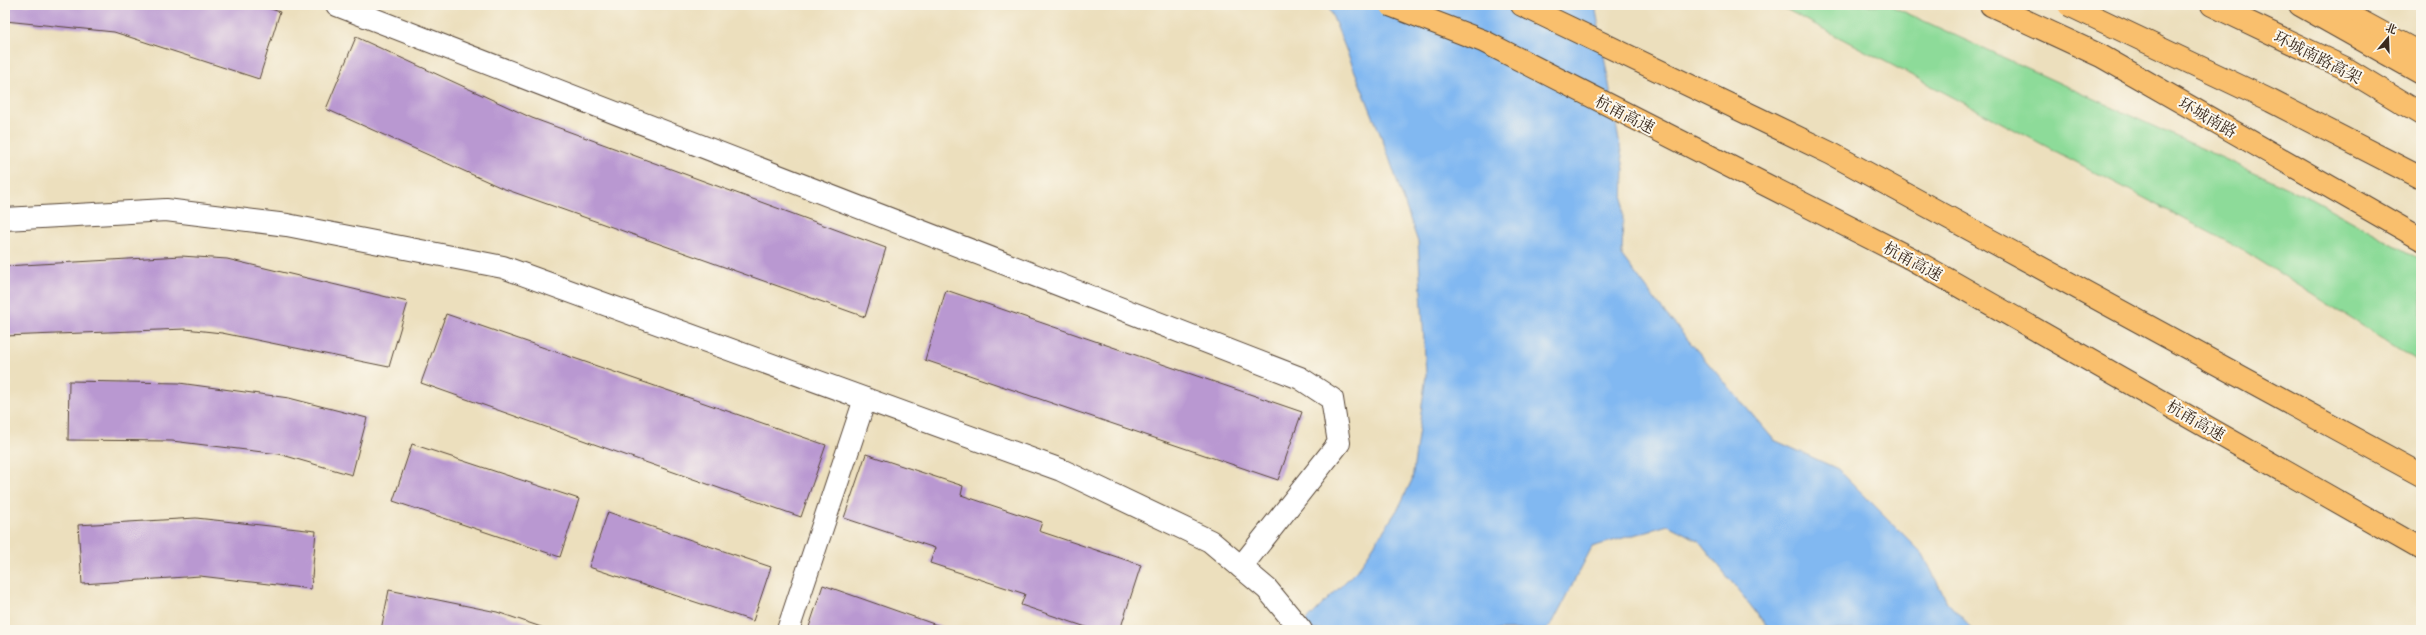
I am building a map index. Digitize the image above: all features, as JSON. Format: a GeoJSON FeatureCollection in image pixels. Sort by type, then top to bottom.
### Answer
{"type":"FeatureCollection","features":[{"type":"Feature","properties":{"kind":"main road","name":"杭甬高速"},"geometry":{"type":"LineString","coordinates":[[1390,5],[1483,41],[1910,258],[2421,549]]}},
{"type":"Feature","properties":{"kind":"main road"},"geometry":{"type":"LineString","coordinates":[[1522,5],[1832,154],[2421,475]]}},
{"type":"Feature","properties":{"kind":"main road","name":"环城南路"},"geometry":{"type":"LineString","coordinates":[[1991,5],[2100,56],[2421,239]]}},
{"type":"Feature","properties":{"kind":"main road"},"geometry":{"type":"LineString","coordinates":[[2070,5],[2271,101],[2421,178]]}},
{"type":"Feature","properties":{"kind":"main road","name":"环城南路高架"},"geometry":{"type":"LineString","coordinates":[[2212,5],[2345,68],[2421,114]]}},
{"type":"Feature","properties":{"kind":"main road"},"geometry":{"type":"LineString","coordinates":[[2300,5],[2421,73]]}},
{"type":"Feature","properties":{"kind":"main road"},"geometry":{"type":"LineString","coordinates":[[2331,5],[2421,54]]}},
{"type":"Feature","properties":{"kind":"street"},"geometry":{"type":"LineString","coordinates":[[337,5],[1300,378],[1332,399],[1339,443],[1241,567]]}},
{"type":"Feature","properties":{"kind":"street"},"geometry":{"type":"LineString","coordinates":[[5,219],[166,210],[288,225],[503,267],[1061,470],[1210,541],[1267,589],[1301,630]]}},
{"type":"Feature","properties":{"kind":"street"},"geometry":{"type":"LineString","coordinates":[[788,630],[865,399]]}},
{"type":"Feature","properties":{"kind":"green space"},"geometry":{"type":"Polygon","coordinates":[[[1778,5],[1889,5],[2312,199],[2421,260],[2421,363],[2243,250],[1778,5]]]}},
{"type":"Feature","properties":{"kind":"water"},"geometry":{"type":"Polygon","coordinates":[[[1328,5],[1595,5],[1624,169],[1622,256],[1665,313],[1774,440],[1838,469],[1923,554],[1947,602],[1974,630],[1770,630],[1699,541],[1668,525],[1592,547],[1553,622],[1546,630],[1297,630],[1359,568],[1399,507],[1412,480],[1426,375],[1418,242],[1385,146],[1328,5]]]}},
{"type":"Feature","properties":{"kind":"building"},"geometry":{"type":"Polygon","coordinates":[[[5,5],[259,5],[280,12],[259,79],[114,32],[5,21],[5,5]]]}},
{"type":"Feature","properties":{"kind":"building"},"geometry":{"type":"Polygon","coordinates":[[[356,37],[532,118],[886,248],[865,317],[502,188],[326,109],[356,37]]]}},
{"type":"Feature","properties":{"kind":"building"},"geometry":{"type":"Polygon","coordinates":[[[181,256],[227,259],[408,302],[389,367],[222,333],[185,329],[5,336],[5,266],[181,256]]]}},
{"type":"Feature","properties":{"kind":"building"},"geometry":{"type":"Polygon","coordinates":[[[946,290],[1302,412],[1278,480],[925,360],[946,290]]]}},
{"type":"Feature","properties":{"kind":"building"},"geometry":{"type":"Polygon","coordinates":[[[446,314],[826,445],[801,517],[421,383],[446,314]]]}},
{"type":"Feature","properties":{"kind":"building"},"geometry":{"type":"Polygon","coordinates":[[[69,381],[179,383],[289,398],[367,418],[352,475],[279,454],[172,441],[68,440],[69,381]]]}},
{"type":"Feature","properties":{"kind":"building"},"geometry":{"type":"Polygon","coordinates":[[[412,444],[579,499],[560,557],[393,501],[412,444]]]}},
{"type":"Feature","properties":{"kind":"building"},"geometry":{"type":"Polygon","coordinates":[[[866,454],[963,486],[961,495],[1042,522],[1039,531],[1141,565],[1120,630],[1095,630],[1021,605],[1025,594],[930,563],[935,548],[844,518],[866,454]]]}},
{"type":"Feature","properties":{"kind":"building"},"geometry":{"type":"Polygon","coordinates":[[[608,512],[771,567],[753,621],[589,567],[608,512]]]}},
{"type":"Feature","properties":{"kind":"building"},"geometry":{"type":"Polygon","coordinates":[[[196,518],[316,531],[311,589],[200,576],[82,584],[78,525],[196,518]]]}},
{"type":"Feature","properties":{"kind":"building"},"geometry":{"type":"Polygon","coordinates":[[[823,585],[951,630],[808,630],[823,585]]]}},
{"type":"Feature","properties":{"kind":"building"},"geometry":{"type":"Polygon","coordinates":[[[389,590],[497,612],[550,630],[381,630],[389,590]]]}}]}
